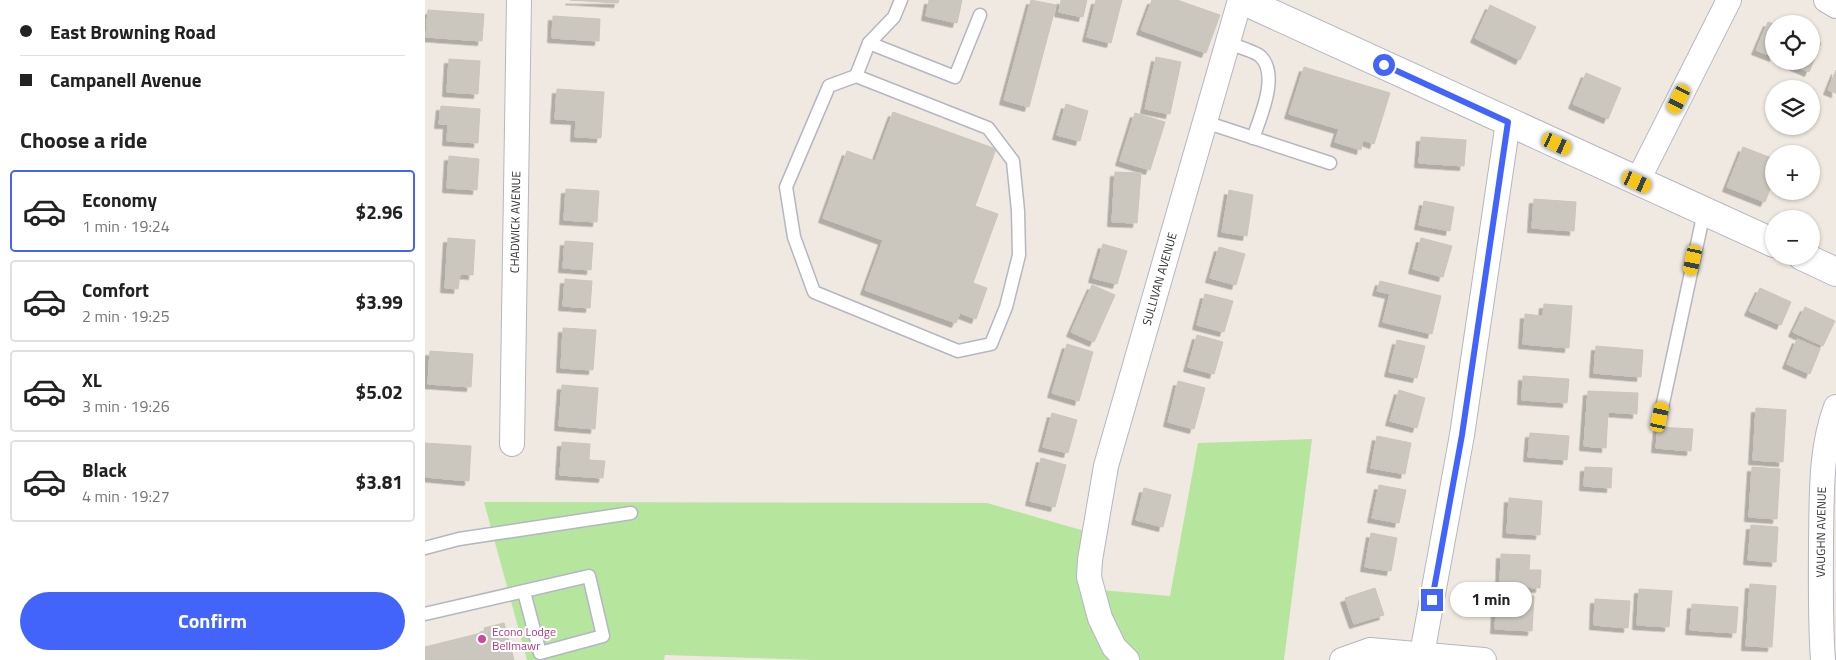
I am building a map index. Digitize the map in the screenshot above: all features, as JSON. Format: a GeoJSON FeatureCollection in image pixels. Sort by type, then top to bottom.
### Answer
{"type":"FeatureCollection","features":[{"type":"Feature","properties":{"kind":"main road"},"geometry":{"type":"LineString","coordinates":[[1241,0],[1765,240]]}},
{"type":"Feature","properties":{"kind":"main road"},"geometry":{"type":"LineString","coordinates":[[1820,264],[1836,272]]}},
{"type":"Feature","properties":{"kind":"street","name":"CHADWICK AVENUE"},"geometry":{"type":"LineString","coordinates":[[512,444],[519,0]]}},
{"type":"Feature","properties":{"kind":"street","name":"SULLIVAN AVENUE"},"geometry":{"type":"LineString","coordinates":[[1127,660],[1114,647],[1100,618],[1089,577],[1090,560],[1107,466],[1241,0]]}},
{"type":"Feature","properties":{"kind":"street"},"geometry":{"type":"LineString","coordinates":[[1637,182],[1729,0]]}},
{"type":"Feature","properties":{"kind":"street"},"geometry":{"type":"LineString","coordinates":[[1826,0],[1836,6]]}},
{"type":"Feature","properties":{"kind":"street"},"geometry":{"type":"LineString","coordinates":[[1422,654],[1462,435],[1508,122]]}},
{"type":"Feature","properties":{"kind":"street","name":"VAUGHN AVENUE"},"geometry":{"type":"LineString","coordinates":[[1823,660],[1821,625],[1822,470],[1829,427],[1836,407]]}},
{"type":"Feature","properties":{"kind":"street"},"geometry":{"type":"LineString","coordinates":[[1341,660],[1370,650],[1485,660]]}},
{"type":"Feature","properties":{"kind":"lane"},"geometry":{"type":"LineString","coordinates":[[856,76],[988,128],[1013,161],[1018,211],[1019,255],[1006,307],[991,344],[958,351],[813,292],[795,237],[786,187],[829,86],[856,76],[869,42],[894,17],[901,0]]}},
{"type":"Feature","properties":{"kind":"lane"},"geometry":{"type":"LineString","coordinates":[[869,42],[955,77],[980,15]]}},
{"type":"Feature","properties":{"kind":"lane"},"geometry":{"type":"LineString","coordinates":[[1228,43],[1260,56],[1266,65],[1268,93],[1253,138]]}},
{"type":"Feature","properties":{"kind":"lane"},"geometry":{"type":"LineString","coordinates":[[1205,122],[1330,163]]}},
{"type":"Feature","properties":{"kind":"lane"},"geometry":{"type":"LineString","coordinates":[[1660,417],[1704,212]]}},
{"type":"Feature","properties":{"kind":"lane"},"geometry":{"type":"LineString","coordinates":[[425,548],[459,539],[631,513]]}},
{"type":"Feature","properties":{"kind":"lane"},"geometry":{"type":"LineString","coordinates":[[425,614],[589,576],[603,636],[540,652],[524,592]]}},
{"type":"Feature","properties":{"kind":"green space"},"geometry":{"type":"Polygon","coordinates":[[[1312,439],[1284,660],[814,660],[665,655],[664,660],[527,660],[484,502],[987,503],[1095,534],[1089,589],[1170,596],[1198,443],[1312,439]]]}},
{"type":"Feature","properties":{"kind":"building"},"geometry":{"type":"Polygon","coordinates":[[[570,0],[619,0],[618,3],[570,0]]]}},
{"type":"Feature","properties":{"kind":"building"},"geometry":{"type":"Polygon","coordinates":[[[929,0],[962,0],[957,23],[926,16],[929,0]]]}},
{"type":"Feature","properties":{"kind":"building"},"geometry":{"type":"Polygon","coordinates":[[[1031,0],[1056,5],[1029,107],[1004,100],[1031,0]]]}},
{"type":"Feature","properties":{"kind":"building"},"geometry":{"type":"Polygon","coordinates":[[[1061,0],[1087,0],[1083,17],[1059,12],[1061,0]]]}},
{"type":"Feature","properties":{"kind":"building"},"geometry":{"type":"Polygon","coordinates":[[[1096,0],[1122,0],[1111,43],[1087,37],[1096,0]]]}},
{"type":"Feature","properties":{"kind":"building"},"geometry":{"type":"Polygon","coordinates":[[[1152,0],[1177,0],[1220,15],[1206,53],[1141,30],[1152,0]]]}},
{"type":"Feature","properties":{"kind":"building"},"geometry":{"type":"Polygon","coordinates":[[[1490,5],[1536,27],[1520,60],[1475,38],[1490,5]]]}},
{"type":"Feature","properties":{"kind":"building"},"geometry":{"type":"Polygon","coordinates":[[[428,10],[484,14],[482,41],[426,37],[428,10]]]}},
{"type":"Feature","properties":{"kind":"building"},"geometry":{"type":"Polygon","coordinates":[[[553,16],[600,19],[599,41],[552,38],[553,16]]]}},
{"type":"Feature","properties":{"kind":"building"},"geometry":{"type":"Polygon","coordinates":[[[1765,29],[1765,54],[1756,50],[1765,29]]]}},
{"type":"Feature","properties":{"kind":"building"},"geometry":{"type":"Polygon","coordinates":[[[1156,57],[1181,62],[1170,114],[1145,109],[1156,57]]]}},
{"type":"Feature","properties":{"kind":"building"},"geometry":{"type":"Polygon","coordinates":[[[449,59],[480,61],[478,94],[447,92],[449,59]]]}},
{"type":"Feature","properties":{"kind":"building"},"geometry":{"type":"Polygon","coordinates":[[[1304,67],[1390,93],[1374,144],[1363,140],[1361,150],[1335,142],[1339,129],[1289,114],[1304,67]]]}},
{"type":"Feature","properties":{"kind":"building"},"geometry":{"type":"Polygon","coordinates":[[[1836,70],[1836,93],[1828,90],[1836,70]]]}},
{"type":"Feature","properties":{"kind":"building"},"geometry":{"type":"Polygon","coordinates":[[[1586,73],[1621,88],[1608,119],[1573,104],[1586,73]]]}},
{"type":"Feature","properties":{"kind":"building"},"geometry":{"type":"Polygon","coordinates":[[[557,89],[604,92],[601,138],[575,137],[576,120],[555,119],[557,89]]]}},
{"type":"Feature","properties":{"kind":"building"},"geometry":{"type":"Polygon","coordinates":[[[1066,104],[1088,111],[1080,141],[1057,135],[1066,104]]]}},
{"type":"Feature","properties":{"kind":"building"},"geometry":{"type":"Polygon","coordinates":[[[441,106],[480,109],[478,143],[447,141],[448,124],[439,124],[441,106]]]}},
{"type":"Feature","properties":{"kind":"building"},"geometry":{"type":"Polygon","coordinates":[[[893,112],[996,149],[975,206],[998,214],[973,283],[987,288],[976,319],[960,313],[956,323],[865,290],[883,240],[823,218],[847,151],[875,161],[893,112]]]}},
{"type":"Feature","properties":{"kind":"building"},"geometry":{"type":"Polygon","coordinates":[[[1135,113],[1165,122],[1150,170],[1120,161],[1135,113]]]}},
{"type":"Feature","properties":{"kind":"building"},"geometry":{"type":"Polygon","coordinates":[[[1421,137],[1466,140],[1464,166],[1419,163],[1421,137]]]}},
{"type":"Feature","properties":{"kind":"building"},"geometry":{"type":"Polygon","coordinates":[[[1743,147],[1765,156],[1765,202],[1727,187],[1743,147]]]}},
{"type":"Feature","properties":{"kind":"building"},"geometry":{"type":"Polygon","coordinates":[[[449,156],[479,159],[477,190],[447,188],[449,156]]]}},
{"type":"Feature","properties":{"kind":"building"},"geometry":{"type":"Polygon","coordinates":[[[1115,172],[1141,173],[1137,223],[1112,222],[1115,172]]]}},
{"type":"Feature","properties":{"kind":"building"},"geometry":{"type":"Polygon","coordinates":[[[566,189],[599,191],[597,222],[564,220],[566,189]]]}},
{"type":"Feature","properties":{"kind":"building"},"geometry":{"type":"Polygon","coordinates":[[[1229,190],[1253,195],[1247,236],[1222,232],[1229,190]]]}},
{"type":"Feature","properties":{"kind":"building"},"geometry":{"type":"Polygon","coordinates":[[[1534,199],[1576,202],[1574,231],[1532,228],[1534,199]]]}},
{"type":"Feature","properties":{"kind":"building"},"geometry":{"type":"Polygon","coordinates":[[[1424,201],[1454,207],[1450,231],[1419,225],[1424,201]]]}},
{"type":"Feature","properties":{"kind":"building"},"geometry":{"type":"Polygon","coordinates":[[[448,238],[475,240],[473,275],[460,274],[458,289],[445,288],[448,238]]]}},
{"type":"Feature","properties":{"kind":"building"},"geometry":{"type":"Polygon","coordinates":[[[1421,238],[1452,246],[1443,277],[1413,269],[1421,238]]]}},
{"type":"Feature","properties":{"kind":"building"},"geometry":{"type":"Polygon","coordinates":[[[565,241],[593,243],[591,270],[563,268],[565,241]]]}},
{"type":"Feature","properties":{"kind":"building"},"geometry":{"type":"Polygon","coordinates":[[[1103,244],[1127,251],[1117,284],[1093,278],[1103,244]]]}},
{"type":"Feature","properties":{"kind":"building"},"geometry":{"type":"Polygon","coordinates":[[[1219,247],[1245,254],[1236,285],[1210,278],[1219,247]]]}},
{"type":"Feature","properties":{"kind":"building"},"geometry":{"type":"Polygon","coordinates":[[[565,279],[592,281],[590,308],[563,306],[565,279]]]}},
{"type":"Feature","properties":{"kind":"building"},"geometry":{"type":"Polygon","coordinates":[[[1380,281],[1441,296],[1432,334],[1383,322],[1390,294],[1377,291],[1380,281]]]}},
{"type":"Feature","properties":{"kind":"building"},"geometry":{"type":"Polygon","coordinates":[[[1092,285],[1115,295],[1094,342],[1071,332],[1092,285]]]}},
{"type":"Feature","properties":{"kind":"building"},"geometry":{"type":"Polygon","coordinates":[[[1760,288],[1791,302],[1781,325],[1749,311],[1760,288]]]}},
{"type":"Feature","properties":{"kind":"building"},"geometry":{"type":"Polygon","coordinates":[[[1205,294],[1233,301],[1224,332],[1197,325],[1205,294]]]}},
{"type":"Feature","properties":{"kind":"building"},"geometry":{"type":"Polygon","coordinates":[[[1544,304],[1572,306],[1569,348],[1523,344],[1525,314],[1543,316],[1544,304]]]}},
{"type":"Feature","properties":{"kind":"building"},"geometry":{"type":"Polygon","coordinates":[[[1805,307],[1835,321],[1823,346],[1793,332],[1805,307]]]}},
{"type":"Feature","properties":{"kind":"building"},"geometry":{"type":"Polygon","coordinates":[[[563,328],[596,330],[593,370],[561,368],[563,328]]]}},
{"type":"Feature","properties":{"kind":"building"},"geometry":{"type":"Polygon","coordinates":[[[1197,335],[1223,342],[1214,374],[1188,367],[1197,335]]]}},
{"type":"Feature","properties":{"kind":"building"},"geometry":{"type":"Polygon","coordinates":[[[1797,339],[1820,349],[1810,374],[1787,364],[1797,339]]]}},
{"type":"Feature","properties":{"kind":"building"},"geometry":{"type":"Polygon","coordinates":[[[1397,340],[1425,346],[1417,378],[1389,372],[1397,340]]]}},
{"type":"Feature","properties":{"kind":"building"},"geometry":{"type":"Polygon","coordinates":[[[1067,344],[1093,352],[1079,401],[1052,393],[1067,344]]]}},
{"type":"Feature","properties":{"kind":"building"},"geometry":{"type":"Polygon","coordinates":[[[1596,346],[1643,350],[1641,377],[1594,373],[1596,346]]]}},
{"type":"Feature","properties":{"kind":"building"},"geometry":{"type":"Polygon","coordinates":[[[430,351],[473,354],[471,387],[428,384],[430,351]]]}},
{"type":"Feature","properties":{"kind":"building"},"geometry":{"type":"Polygon","coordinates":[[[1523,376],[1569,379],[1567,403],[1522,400],[1523,376]]]}},
{"type":"Feature","properties":{"kind":"building"},"geometry":{"type":"Polygon","coordinates":[[[1178,381],[1205,388],[1194,429],[1168,422],[1178,381]]]}},
{"type":"Feature","properties":{"kind":"building"},"geometry":{"type":"Polygon","coordinates":[[[562,385],[598,388],[595,429],[559,426],[562,385]]]}},
{"type":"Feature","properties":{"kind":"building"},"geometry":{"type":"Polygon","coordinates":[[[1399,390],[1425,398],[1417,428],[1390,421],[1399,390]]]}},
{"type":"Feature","properties":{"kind":"building"},"geometry":{"type":"Polygon","coordinates":[[[1588,391],[1638,393],[1637,414],[1608,412],[1606,448],[1584,446],[1588,391]]]}},
{"type":"Feature","properties":{"kind":"building"},"geometry":{"type":"Polygon","coordinates":[[[1756,408],[1786,410],[1783,462],[1753,460],[1756,408]]]}},
{"type":"Feature","properties":{"kind":"building"},"geometry":{"type":"Polygon","coordinates":[[[1052,413],[1077,420],[1068,453],[1043,447],[1052,413]]]}},
{"type":"Feature","properties":{"kind":"building"},"geometry":{"type":"Polygon","coordinates":[[[1658,427],[1693,429],[1691,451],[1656,448],[1658,427]]]}},
{"type":"Feature","properties":{"kind":"building"},"geometry":{"type":"Polygon","coordinates":[[[1530,433],[1569,436],[1567,460],[1528,457],[1530,433]]]}},
{"type":"Feature","properties":{"kind":"building"},"geometry":{"type":"Polygon","coordinates":[[[1377,436],[1411,443],[1405,474],[1371,468],[1377,436]]]}},
{"type":"Feature","properties":{"kind":"building"},"geometry":{"type":"Polygon","coordinates":[[[562,442],[590,444],[589,460],[605,461],[603,478],[560,475],[562,442]]]}},
{"type":"Feature","properties":{"kind":"building"},"geometry":{"type":"Polygon","coordinates":[[[425,443],[471,446],[469,481],[425,477],[425,443]]]}},
{"type":"Feature","properties":{"kind":"building"},"geometry":{"type":"Polygon","coordinates":[[[1041,458],[1066,465],[1055,507],[1030,501],[1041,458]]]}},
{"type":"Feature","properties":{"kind":"building"},"geometry":{"type":"Polygon","coordinates":[[[1585,467],[1612,468],[1611,488],[1584,486],[1585,467]]]}},
{"type":"Feature","properties":{"kind":"building"},"geometry":{"type":"Polygon","coordinates":[[[1752,467],[1780,469],[1777,519],[1749,517],[1752,467]]]}},
{"type":"Feature","properties":{"kind":"building"},"geometry":{"type":"Polygon","coordinates":[[[1379,485],[1406,490],[1399,523],[1372,518],[1379,485]]]}},
{"type":"Feature","properties":{"kind":"building"},"geometry":{"type":"Polygon","coordinates":[[[1144,488],[1171,495],[1163,527],[1136,520],[1144,488]]]}},
{"type":"Feature","properties":{"kind":"building"},"geometry":{"type":"Polygon","coordinates":[[[1509,498],[1542,501],[1540,535],[1507,533],[1509,498]]]}},
{"type":"Feature","properties":{"kind":"building"},"geometry":{"type":"Polygon","coordinates":[[[1751,525],[1778,527],[1776,562],[1748,560],[1751,525]]]}},
{"type":"Feature","properties":{"kind":"building"},"geometry":{"type":"Polygon","coordinates":[[[1371,533],[1397,538],[1391,571],[1365,567],[1371,533]]]}},
{"type":"Feature","properties":{"kind":"building"},"geometry":{"type":"Polygon","coordinates":[[[1501,554],[1530,555],[1529,570],[1541,570],[1540,588],[1500,586],[1501,554]]]}},
{"type":"Feature","properties":{"kind":"building"},"geometry":{"type":"Polygon","coordinates":[[[1750,584],[1776,586],[1772,647],[1746,646],[1750,584]]]}},
{"type":"Feature","properties":{"kind":"building"},"geometry":{"type":"Polygon","coordinates":[[[1375,588],[1384,615],[1354,624],[1345,598],[1375,588]]]}},
{"type":"Feature","properties":{"kind":"building"},"geometry":{"type":"Polygon","coordinates":[[[1639,589],[1672,591],[1669,627],[1637,625],[1639,589]]]}},
{"type":"Feature","properties":{"kind":"building"},"geometry":{"type":"Polygon","coordinates":[[[1497,594],[1534,596],[1532,631],[1495,629],[1497,594]]]}},
{"type":"Feature","properties":{"kind":"building"},"geometry":{"type":"Polygon","coordinates":[[[1595,599],[1630,601],[1628,628],[1594,625],[1595,599]]]}},
{"type":"Feature","properties":{"kind":"building"},"geometry":{"type":"Polygon","coordinates":[[[1692,604],[1738,607],[1736,633],[1690,630],[1692,604]]]}},
{"type":"Feature","properties":{"kind":"building","name":"Econo Lodge Bellmawr"},"geometry":{"type":"Polygon","coordinates":[[[504,623],[514,660],[425,660],[425,647],[485,632],[484,628],[504,623]]]}},
{"type":"Feature","properties":{"kind":"place","name":"Econo Lodge Bellmawr"},"geometry":{"type":"Point","coordinates":[482,639]}},
{"type":"Feature","properties":{"kind":"route"},"geometry":{"type":"LineString","coordinates":[[1384,65],[1508,122],[1462,435],[1432,600]]}}]}
